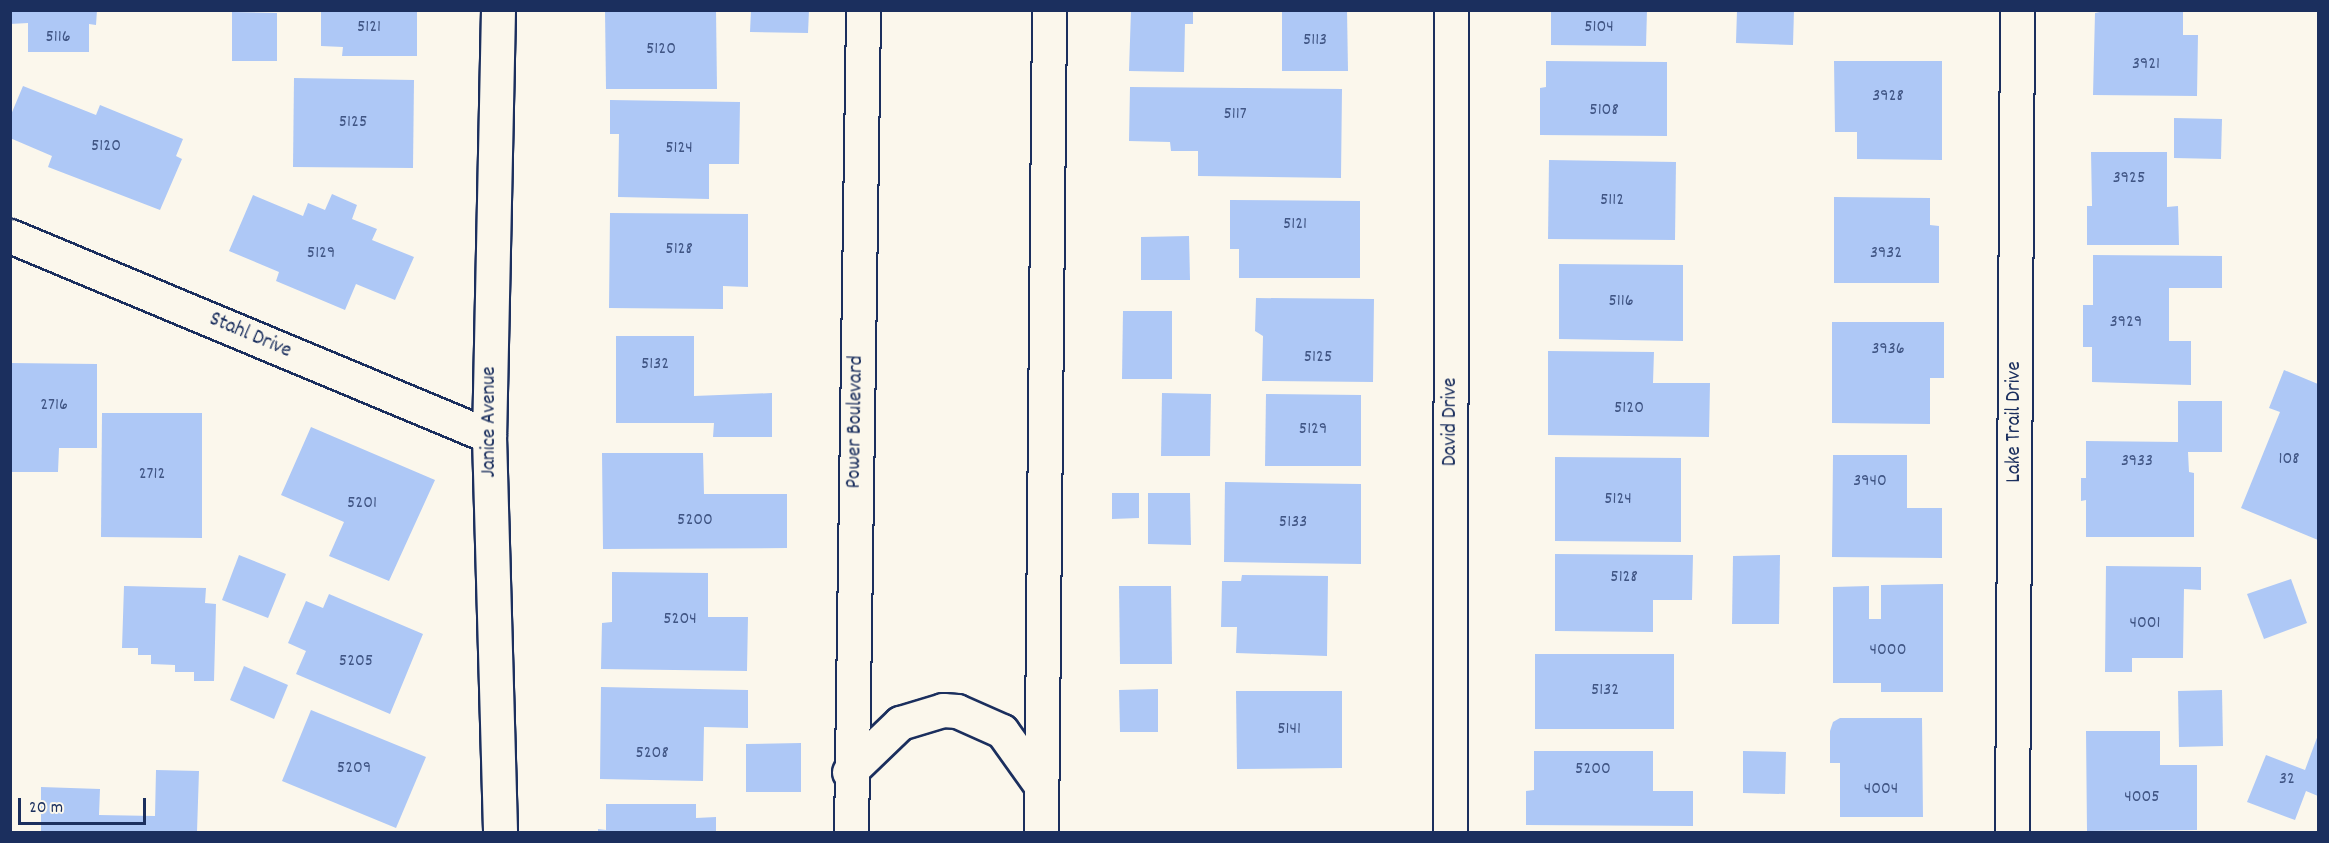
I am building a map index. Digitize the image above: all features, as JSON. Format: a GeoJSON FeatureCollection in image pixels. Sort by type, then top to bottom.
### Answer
{"type":"FeatureCollection","features":[{"type":"Feature","properties":{"kind":"street","name":"Janice Avenue"},"geometry":{"type":"LineString","coordinates":[[498,10],[489,436],[500,832]]}},
{"type":"Feature","properties":{"kind":"street","name":"Power Boulevard"},"geometry":{"type":"LineString","coordinates":[[851,832],[849,772],[863,10]]}},
{"type":"Feature","properties":{"kind":"street"},"geometry":{"type":"LineString","coordinates":[[1041,832],[1049,10]]}},
{"type":"Feature","properties":{"kind":"street","name":"David Drive"},"geometry":{"type":"LineString","coordinates":[[1450,832],[1451,10]]}},
{"type":"Feature","properties":{"kind":"street","name":"Lake Trail Drive"},"geometry":{"type":"LineString","coordinates":[[2013,832],[2017,10]]}},
{"type":"Feature","properties":{"kind":"street","name":"Stahl Drive"},"geometry":{"type":"LineString","coordinates":[[10,236],[489,436]]}},
{"type":"Feature","properties":{"kind":"street"},"geometry":{"type":"LineString","coordinates":[[849,772],[900,723],[943,710],[957,711],[1002,731],[1040,784]]}},
{"type":"Feature","properties":{"kind":"building"},"geometry":{"type":"Polygon","coordinates":[[[10,10],[97,10],[96,25],[89,24],[89,52],[28,52],[28,23],[10,24],[10,10]]]}},
{"type":"Feature","properties":{"kind":"building"},"geometry":{"type":"Polygon","coordinates":[[[321,10],[417,10],[417,56],[342,56],[343,47],[321,46],[321,10]]]}},
{"type":"Feature","properties":{"kind":"building"},"geometry":{"type":"Polygon","coordinates":[[[605,10],[716,10],[717,89],[606,89],[605,10]]]}},
{"type":"Feature","properties":{"kind":"building"},"geometry":{"type":"Polygon","coordinates":[[[751,10],[809,10],[808,33],[750,32],[751,10]]]}},
{"type":"Feature","properties":{"kind":"building"},"geometry":{"type":"Polygon","coordinates":[[[1131,10],[1193,10],[1193,24],[1185,24],[1184,72],[1129,71],[1131,10]]]}},
{"type":"Feature","properties":{"kind":"building"},"geometry":{"type":"Polygon","coordinates":[[[1282,10],[1347,10],[1348,71],[1282,71],[1282,10]]]}},
{"type":"Feature","properties":{"kind":"building"},"geometry":{"type":"Polygon","coordinates":[[[1551,10],[1647,10],[1646,46],[1551,45],[1551,10]]]}},
{"type":"Feature","properties":{"kind":"building"},"geometry":{"type":"Polygon","coordinates":[[[1737,10],[1794,10],[1793,45],[1736,43],[1737,10]]]}},
{"type":"Feature","properties":{"kind":"building"},"geometry":{"type":"Polygon","coordinates":[[[2109,10],[2183,10],[2183,35],[2198,35],[2197,96],[2093,95],[2095,13],[2109,10]]]}},
{"type":"Feature","properties":{"kind":"building"},"geometry":{"type":"Polygon","coordinates":[[[232,12],[277,13],[277,61],[232,61],[232,12]]]}},
{"type":"Feature","properties":{"kind":"building"},"geometry":{"type":"Polygon","coordinates":[[[1546,61],[1667,62],[1667,136],[1540,135],[1540,88],[1546,87],[1546,61]]]}},
{"type":"Feature","properties":{"kind":"building"},"geometry":{"type":"Polygon","coordinates":[[[1834,61],[1942,61],[1942,160],[1857,159],[1857,132],[1835,132],[1834,61]]]}},
{"type":"Feature","properties":{"kind":"building"},"geometry":{"type":"Polygon","coordinates":[[[294,78],[414,80],[413,168],[293,167],[294,78]]]}},
{"type":"Feature","properties":{"kind":"building"},"geometry":{"type":"Polygon","coordinates":[[[23,86],[96,115],[100,105],[183,139],[176,156],[182,159],[160,210],[48,167],[52,156],[10,138],[10,117],[23,86]]]}},
{"type":"Feature","properties":{"kind":"building"},"geometry":{"type":"Polygon","coordinates":[[[1130,87],[1342,89],[1341,178],[1198,176],[1198,151],[1171,151],[1170,142],[1129,141],[1130,87]]]}},
{"type":"Feature","properties":{"kind":"building"},"geometry":{"type":"Polygon","coordinates":[[[610,100],[740,102],[739,164],[709,164],[709,199],[618,197],[619,134],[610,134],[610,100]]]}},
{"type":"Feature","properties":{"kind":"building"},"geometry":{"type":"Polygon","coordinates":[[[2174,118],[2222,119],[2221,159],[2174,158],[2174,118]]]}},
{"type":"Feature","properties":{"kind":"building"},"geometry":{"type":"Polygon","coordinates":[[[2091,152],[2167,152],[2167,207],[2178,206],[2179,245],[2087,245],[2087,206],[2092,206],[2091,152]]]}},
{"type":"Feature","properties":{"kind":"building"},"geometry":{"type":"Polygon","coordinates":[[[1549,160],[1676,162],[1675,240],[1548,239],[1549,160]]]}},
{"type":"Feature","properties":{"kind":"building"},"geometry":{"type":"Polygon","coordinates":[[[332,194],[357,205],[352,219],[377,229],[372,240],[414,257],[395,300],[356,284],[345,310],[276,281],[279,272],[229,251],[253,195],[303,216],[308,203],[325,210],[332,194]]]}},
{"type":"Feature","properties":{"kind":"building"},"geometry":{"type":"Polygon","coordinates":[[[1834,197],[1930,198],[1930,225],[1939,226],[1939,283],[1834,283],[1834,197]]]}},
{"type":"Feature","properties":{"kind":"building"},"geometry":{"type":"Polygon","coordinates":[[[1230,200],[1360,201],[1360,278],[1239,278],[1239,249],[1230,249],[1230,200]]]}},
{"type":"Feature","properties":{"kind":"building"},"geometry":{"type":"Polygon","coordinates":[[[610,213],[748,214],[748,287],[723,286],[723,309],[609,308],[610,213]]]}},
{"type":"Feature","properties":{"kind":"building"},"geometry":{"type":"Polygon","coordinates":[[[1189,236],[1190,280],[1141,280],[1141,237],[1189,236]]]}},
{"type":"Feature","properties":{"kind":"building"},"geometry":{"type":"Polygon","coordinates":[[[2093,255],[2222,256],[2222,288],[2169,288],[2169,341],[2191,341],[2191,385],[2092,382],[2092,347],[2083,347],[2083,305],[2093,305],[2093,255]]]}},
{"type":"Feature","properties":{"kind":"building"},"geometry":{"type":"Polygon","coordinates":[[[1559,264],[1683,265],[1683,341],[1559,339],[1559,264]]]}},
{"type":"Feature","properties":{"kind":"building"},"geometry":{"type":"Polygon","coordinates":[[[1256,298],[1374,299],[1373,382],[1262,381],[1263,336],[1255,331],[1256,298]]]}},
{"type":"Feature","properties":{"kind":"building"},"geometry":{"type":"Polygon","coordinates":[[[1123,311],[1172,311],[1172,379],[1122,379],[1123,311]]]}},
{"type":"Feature","properties":{"kind":"building"},"geometry":{"type":"Polygon","coordinates":[[[1832,322],[1944,322],[1944,378],[1930,378],[1930,424],[1832,423],[1832,322]]]}},
{"type":"Feature","properties":{"kind":"building"},"geometry":{"type":"Polygon","coordinates":[[[616,336],[694,336],[694,396],[772,393],[772,437],[713,437],[714,423],[616,423],[616,336]]]}},
{"type":"Feature","properties":{"kind":"building"},"geometry":{"type":"Polygon","coordinates":[[[1548,351],[1654,352],[1653,383],[1710,383],[1709,437],[1548,435],[1548,351]]]}},
{"type":"Feature","properties":{"kind":"building"},"geometry":{"type":"Polygon","coordinates":[[[10,363],[97,364],[97,448],[59,448],[58,472],[10,472],[10,363]]]}},
{"type":"Feature","properties":{"kind":"building"},"geometry":{"type":"Polygon","coordinates":[[[2284,370],[2318,384],[2318,540],[2241,508],[2280,412],[2269,408],[2284,370]]]}},
{"type":"Feature","properties":{"kind":"building"},"geometry":{"type":"Polygon","coordinates":[[[1162,393],[1211,394],[1210,456],[1161,456],[1162,393]]]}},
{"type":"Feature","properties":{"kind":"building"},"geometry":{"type":"Polygon","coordinates":[[[1266,394],[1361,395],[1361,466],[1265,466],[1266,394]]]}},
{"type":"Feature","properties":{"kind":"building"},"geometry":{"type":"Polygon","coordinates":[[[2178,401],[2222,401],[2222,452],[2188,452],[2189,472],[2194,473],[2194,537],[2086,537],[2086,500],[2081,501],[2081,478],[2086,478],[2086,441],[2178,442],[2178,401]]]}},
{"type":"Feature","properties":{"kind":"building"},"geometry":{"type":"Polygon","coordinates":[[[102,413],[202,413],[202,538],[101,537],[102,413]]]}},
{"type":"Feature","properties":{"kind":"building"},"geometry":{"type":"Polygon","coordinates":[[[311,427],[435,480],[389,581],[329,556],[344,522],[281,495],[311,427]]]}},
{"type":"Feature","properties":{"kind":"building"},"geometry":{"type":"Polygon","coordinates":[[[602,453],[703,453],[704,494],[787,494],[787,548],[603,549],[602,453]]]}},
{"type":"Feature","properties":{"kind":"building"},"geometry":{"type":"Polygon","coordinates":[[[1833,455],[1907,455],[1907,508],[1942,508],[1942,558],[1832,557],[1833,455]]]}},
{"type":"Feature","properties":{"kind":"building"},"geometry":{"type":"Polygon","coordinates":[[[1555,457],[1681,458],[1681,542],[1555,541],[1555,457]]]}},
{"type":"Feature","properties":{"kind":"building"},"geometry":{"type":"Polygon","coordinates":[[[1225,482],[1361,484],[1361,564],[1224,562],[1225,482]]]}},
{"type":"Feature","properties":{"kind":"building"},"geometry":{"type":"Polygon","coordinates":[[[1112,493],[1139,493],[1139,518],[1112,519],[1112,493]]]}},
{"type":"Feature","properties":{"kind":"building"},"geometry":{"type":"Polygon","coordinates":[[[1148,493],[1190,493],[1191,545],[1148,544],[1148,493]]]}},
{"type":"Feature","properties":{"kind":"building"},"geometry":{"type":"Polygon","coordinates":[[[1555,554],[1693,555],[1692,600],[1653,600],[1653,632],[1555,631],[1555,554]]]}},
{"type":"Feature","properties":{"kind":"building"},"geometry":{"type":"Polygon","coordinates":[[[239,555],[286,574],[268,618],[222,600],[239,555]]]}},
{"type":"Feature","properties":{"kind":"building"},"geometry":{"type":"Polygon","coordinates":[[[1780,555],[1779,624],[1732,624],[1733,556],[1780,555]]]}},
{"type":"Feature","properties":{"kind":"building"},"geometry":{"type":"Polygon","coordinates":[[[2106,566],[2201,567],[2201,590],[2184,589],[2183,658],[2132,658],[2132,672],[2105,672],[2106,566]]]}},
{"type":"Feature","properties":{"kind":"building"},"geometry":{"type":"Polygon","coordinates":[[[612,572],[708,573],[708,617],[748,617],[747,671],[601,669],[602,623],[612,622],[612,572]]]}},
{"type":"Feature","properties":{"kind":"building"},"geometry":{"type":"Polygon","coordinates":[[[1242,575],[1328,576],[1327,656],[1236,653],[1237,627],[1221,627],[1222,581],[1241,581],[1242,575]]]}},
{"type":"Feature","properties":{"kind":"building"},"geometry":{"type":"Polygon","coordinates":[[[2291,579],[2307,623],[2264,639],[2247,594],[2291,579]]]}},
{"type":"Feature","properties":{"kind":"building"},"geometry":{"type":"Polygon","coordinates":[[[1943,584],[1943,692],[1881,692],[1881,683],[1833,683],[1833,587],[1869,586],[1869,619],[1881,619],[1881,585],[1943,584]]]}},
{"type":"Feature","properties":{"kind":"building"},"geometry":{"type":"Polygon","coordinates":[[[124,586],[206,588],[205,603],[216,604],[214,681],[194,681],[194,672],[175,672],[175,665],[151,664],[151,655],[138,655],[138,648],[122,648],[124,586]]]}},
{"type":"Feature","properties":{"kind":"building"},"geometry":{"type":"Polygon","coordinates":[[[1119,586],[1171,586],[1172,664],[1120,664],[1119,586]]]}},
{"type":"Feature","properties":{"kind":"building"},"geometry":{"type":"Polygon","coordinates":[[[329,594],[423,634],[390,714],[296,674],[306,651],[288,643],[306,601],[323,608],[329,594]]]}},
{"type":"Feature","properties":{"kind":"building"},"geometry":{"type":"Polygon","coordinates":[[[1535,654],[1674,654],[1674,729],[1535,729],[1535,654]]]}},
{"type":"Feature","properties":{"kind":"building"},"geometry":{"type":"Polygon","coordinates":[[[244,666],[288,685],[274,719],[230,700],[244,666]]]}},
{"type":"Feature","properties":{"kind":"building"},"geometry":{"type":"Polygon","coordinates":[[[601,687],[748,690],[748,728],[704,727],[703,781],[600,779],[601,687]]]}},
{"type":"Feature","properties":{"kind":"building"},"geometry":{"type":"Polygon","coordinates":[[[1158,689],[1158,732],[1120,732],[1119,690],[1158,689]]]}},
{"type":"Feature","properties":{"kind":"building"},"geometry":{"type":"Polygon","coordinates":[[[2222,690],[2223,746],[2179,747],[2178,691],[2222,690]]]}},
{"type":"Feature","properties":{"kind":"building"},"geometry":{"type":"Polygon","coordinates":[[[1236,691],[1342,691],[1342,768],[1237,769],[1236,691]]]}},
{"type":"Feature","properties":{"kind":"building"},"geometry":{"type":"Polygon","coordinates":[[[311,710],[426,757],[396,828],[282,781],[311,710]]]}},
{"type":"Feature","properties":{"kind":"building"},"geometry":{"type":"Polygon","coordinates":[[[1840,718],[1922,718],[1923,817],[1840,817],[1840,763],[1830,763],[1830,731],[1833,722],[1840,718]]]}},
{"type":"Feature","properties":{"kind":"building"},"geometry":{"type":"Polygon","coordinates":[[[2086,731],[2160,731],[2160,765],[2197,765],[2197,830],[2087,831],[2086,731]]]}},
{"type":"Feature","properties":{"kind":"building"},"geometry":{"type":"Polygon","coordinates":[[[2318,735],[2318,796],[2306,791],[2295,820],[2247,802],[2266,755],[2305,770],[2318,735]]]}},
{"type":"Feature","properties":{"kind":"building"},"geometry":{"type":"Polygon","coordinates":[[[801,743],[801,792],[746,792],[746,744],[801,743]]]}},
{"type":"Feature","properties":{"kind":"building"},"geometry":{"type":"Polygon","coordinates":[[[1534,751],[1653,751],[1653,791],[1693,791],[1693,826],[1526,825],[1526,791],[1534,790],[1534,751]]]}},
{"type":"Feature","properties":{"kind":"building"},"geometry":{"type":"Polygon","coordinates":[[[1743,751],[1786,752],[1785,794],[1743,793],[1743,751]]]}},
{"type":"Feature","properties":{"kind":"building"},"geometry":{"type":"Polygon","coordinates":[[[156,770],[199,771],[197,832],[41,832],[41,787],[100,789],[99,815],[155,816],[156,770]]]}},
{"type":"Feature","properties":{"kind":"building"},"geometry":{"type":"Polygon","coordinates":[[[606,804],[696,804],[696,818],[716,817],[716,832],[598,832],[598,829],[606,830],[606,804]]]}}]}
